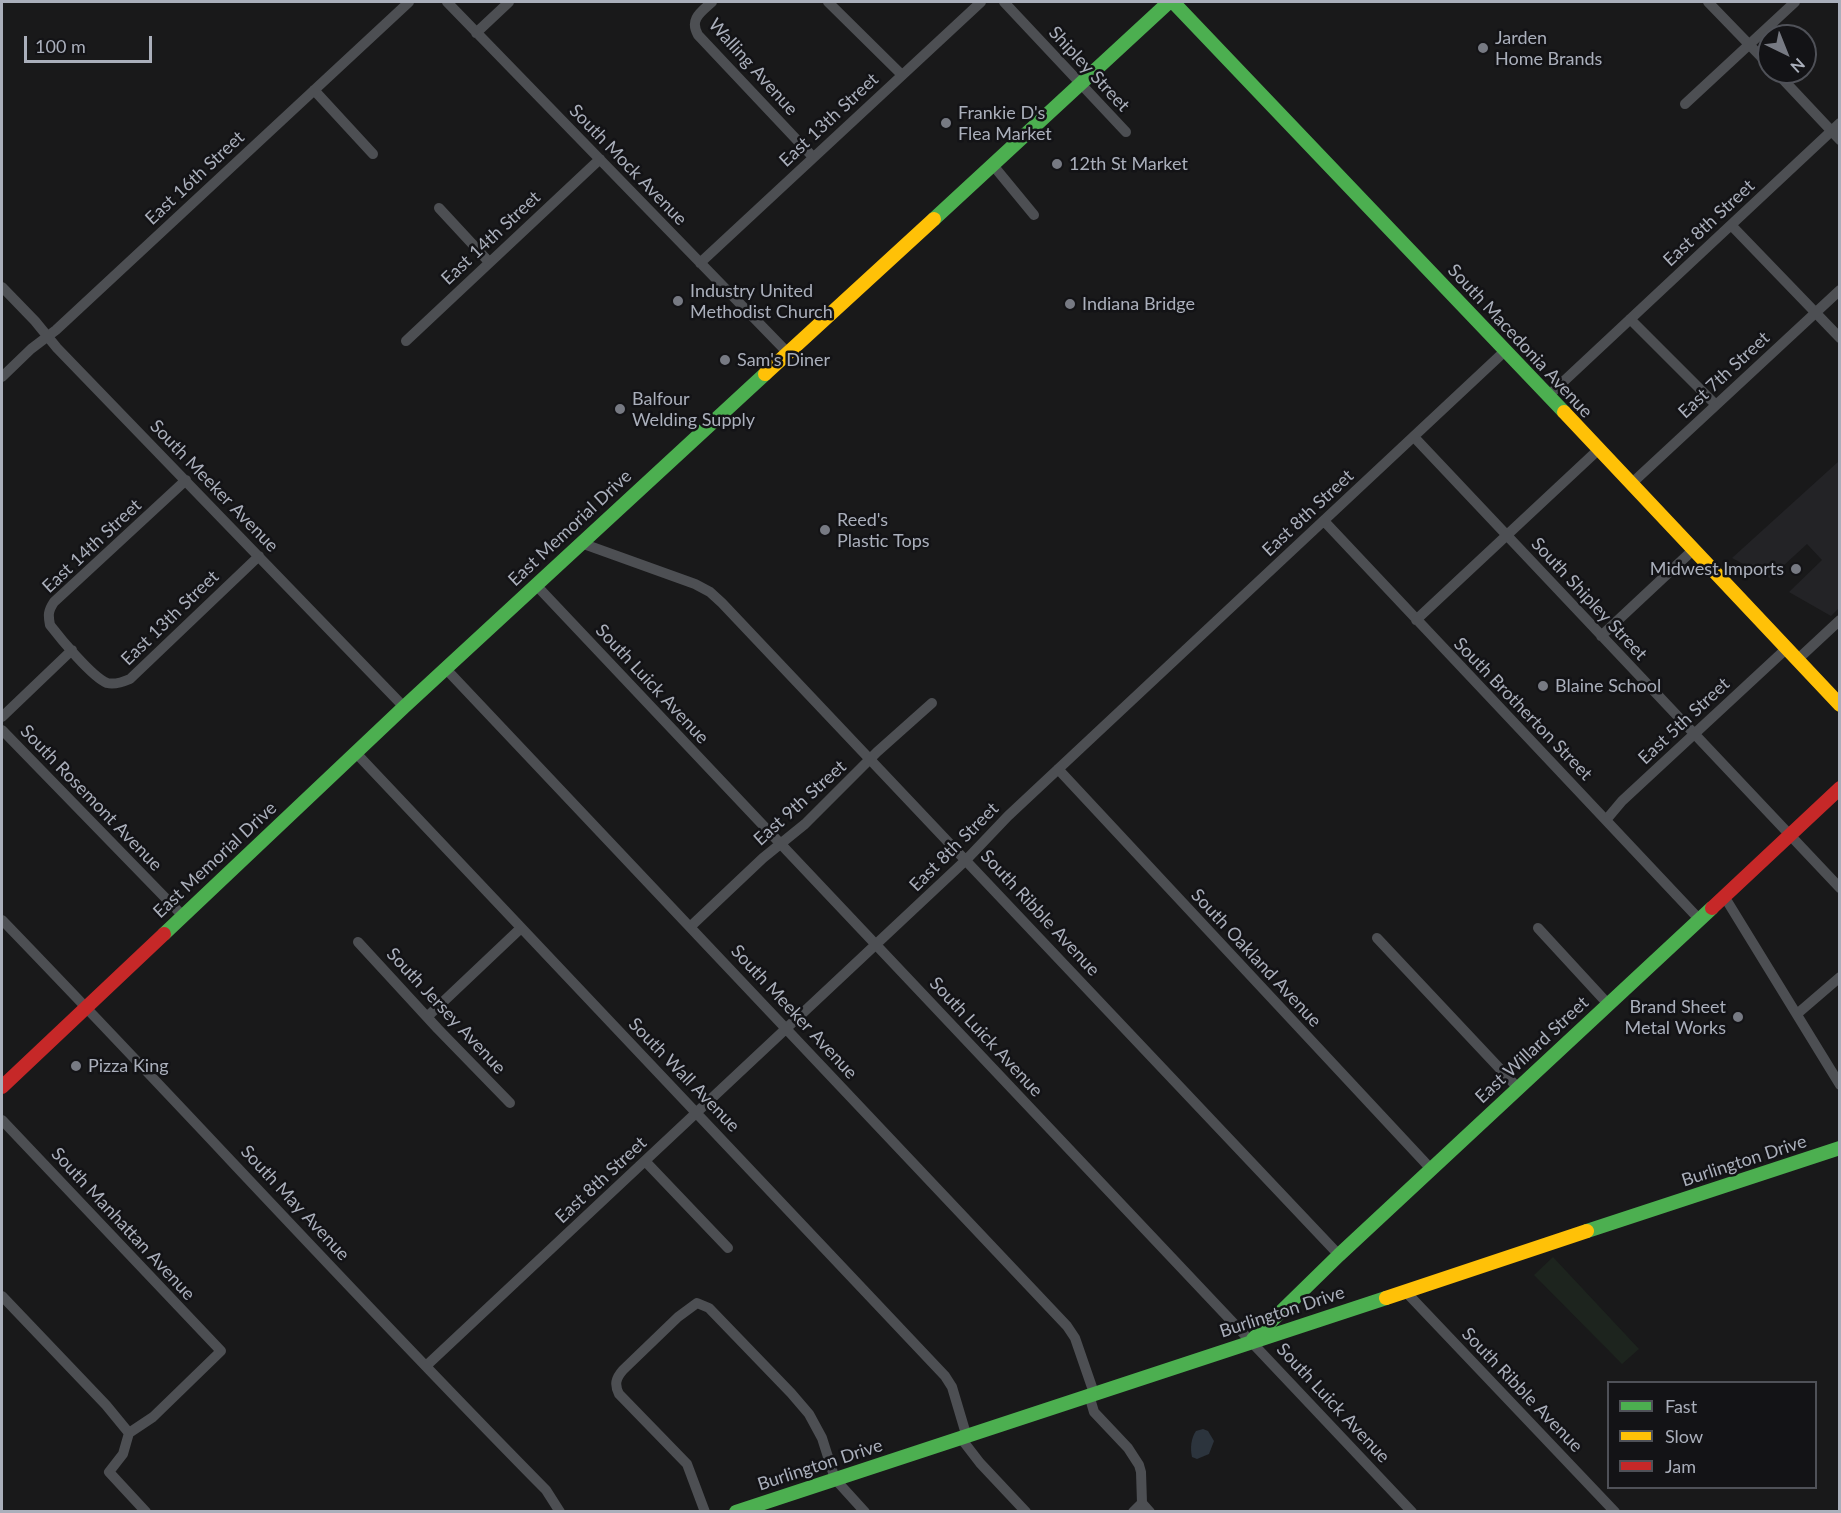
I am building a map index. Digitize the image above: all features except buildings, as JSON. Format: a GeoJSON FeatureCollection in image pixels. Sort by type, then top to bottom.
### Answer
{"type":"FeatureCollection","features":[{"type":"Feature","properties":{"kind":"street","name":"East 16th Street"},"geometry":{"type":"LineString","coordinates":[[2,377],[409,2]]}},
{"type":"Feature","properties":{"kind":"street","name":"South Mock Avenue"},"geometry":{"type":"LineString","coordinates":[[447,2],[788,352]]}},
{"type":"Feature","properties":{"kind":"street"},"geometry":{"type":"LineString","coordinates":[[476,33],[509,2]]}},
{"type":"Feature","properties":{"kind":"street","name":"Walling Avenue"},"geometry":{"type":"LineString","coordinates":[[712,2],[698,14],[694,24],[698,35],[813,157]]}},
{"type":"Feature","properties":{"kind":"street"},"geometry":{"type":"LineString","coordinates":[[828,2],[902,75]]}},
{"type":"Feature","properties":{"kind":"street","name":"East 13th Street"},"geometry":{"type":"LineString","coordinates":[[700,263],[981,2]]}},
{"type":"Feature","properties":{"kind":"street","name":"Shipley Street"},"geometry":{"type":"LineString","coordinates":[[1004,2],[1126,132]]}},
{"type":"Feature","properties":{"kind":"street","name":"East Memorial Drive"},"geometry":{"type":"LineString","coordinates":[[2,1087],[404,707],[992,164],[1171,2]]}},
{"type":"Feature","properties":{"kind":"street","name":"South Macedonia Avenue"},"geometry":{"type":"LineString","coordinates":[[1171,2],[1548,396],[1839,705]]}},
{"type":"Feature","properties":{"kind":"street"},"geometry":{"type":"LineString","coordinates":[[1708,2],[1757,52]]}},
{"type":"Feature","properties":{"kind":"street"},"geometry":{"type":"LineString","coordinates":[[1685,104],[1795,2]]}},
{"type":"Feature","properties":{"kind":"street"},"geometry":{"type":"LineString","coordinates":[[1789,84],[1835,127],[1839,140]]}},
{"type":"Feature","properties":{"kind":"street"},"geometry":{"type":"LineString","coordinates":[[314,90],[373,154]]}},
{"type":"Feature","properties":{"kind":"street","name":"East 8th Street"},"geometry":{"type":"LineString","coordinates":[[1548,396],[1835,127]]}},
{"type":"Feature","properties":{"kind":"street","name":"East 14th Street"},"geometry":{"type":"LineString","coordinates":[[406,341],[600,159]]}},
{"type":"Feature","properties":{"kind":"street"},"geometry":{"type":"LineString","coordinates":[[992,164],[1034,215]]}},
{"type":"Feature","properties":{"kind":"street"},"geometry":{"type":"LineString","coordinates":[[439,208],[489,262]]}},
{"type":"Feature","properties":{"kind":"street"},"geometry":{"type":"LineString","coordinates":[[1731,225],[1839,338]]}},
{"type":"Feature","properties":{"kind":"street","name":"South Meeker Avenue"},"geometry":{"type":"LineString","coordinates":[[2,287],[404,707]]}},
{"type":"Feature","properties":{"kind":"street","name":"East 7th Street"},"geometry":{"type":"LineString","coordinates":[[1631,484],[1839,290]]}},
{"type":"Feature","properties":{"kind":"street"},"geometry":{"type":"LineString","coordinates":[[1630,319],[1715,404]]}},
{"type":"Feature","properties":{"kind":"street","name":"East 8th Street"},"geometry":{"type":"LineString","coordinates":[[426,1366],[876,945],[967,859],[1008,816],[1505,351]]}},
{"type":"Feature","properties":{"kind":"street","name":"South Shipley Street"},"geometry":{"type":"LineString","coordinates":[[1414,437],[1839,888]]}},
{"type":"Feature","properties":{"kind":"street"},"geometry":{"type":"LineString","coordinates":[[1416,620],[1598,450]]}},
{"type":"Feature","properties":{"kind":"street","name":"East 14th Street"},"geometry":{"type":"LineString","coordinates":[[72,650],[50,625],[48,616],[50,609],[63,594],[186,480]]}},
{"type":"Feature","properties":{"kind":"street","name":"South Brotherton Street"},"geometry":{"type":"LineString","coordinates":[[1324,521],[1699,919]]}},
{"type":"Feature","properties":{"kind":"street","name":"South Ribble Avenue"},"geometry":{"type":"LineString","coordinates":[[581,543],[695,584],[710,592],[967,859],[1339,1255]]}},
{"type":"Feature","properties":{"kind":"street"},"geometry":{"type":"LineString","coordinates":[[1602,636],[1693,550]]}},
{"type":"Feature","properties":{"kind":"street","name":"East 13th Street"},"geometry":{"type":"LineString","coordinates":[[72,650],[99,678],[109,683],[120,683],[130,679],[259,556]]}},
{"type":"Feature","properties":{"kind":"street","name":"South Luick Avenue"},"geometry":{"type":"LineString","coordinates":[[536,585],[1412,1512]]}},
{"type":"Feature","properties":{"kind":"street"},"geometry":{"type":"LineString","coordinates":[[1797,660],[1839,620]]}},
{"type":"Feature","properties":{"kind":"street","name":"East 5th Street"},"geometry":{"type":"LineString","coordinates":[[1606,820],[1622,801],[1786,649]]}},
{"type":"Feature","properties":{"kind":"street"},"geometry":{"type":"LineString","coordinates":[[2,717],[72,650]]}},
{"type":"Feature","properties":{"kind":"street","name":"South Meeker Avenue"},"geometry":{"type":"LineString","coordinates":[[446,669],[1073,1333],[1091,1394],[1094,1413],[1128,1448],[1139,1465],[1146,1507]]}},
{"type":"Feature","properties":{"kind":"street","name":"East 9th Street"},"geometry":{"type":"LineString","coordinates":[[690,927],[763,858],[782,845],[932,703]]}},
{"type":"Feature","properties":{"kind":"street","name":"South Rosemont Avenue"},"geometry":{"type":"LineString","coordinates":[[2,730],[182,915]]}},
{"type":"Feature","properties":{"kind":"street","name":"South Wall Avenue"},"geometry":{"type":"LineString","coordinates":[[356,753],[520,928],[698,1112],[945,1376],[952,1387],[963,1435],[980,1463],[1026,1512]]}},
{"type":"Feature","properties":{"kind":"street","name":"South Oakland Avenue"},"geometry":{"type":"LineString","coordinates":[[1058,769],[1431,1169]]}},
{"type":"Feature","properties":{"kind":"street","name":"East Willard Street"},"geometry":{"type":"LineString","coordinates":[[1251,1341],[1339,1255],[1839,788]]}},
{"type":"Feature","properties":{"kind":"street"},"geometry":{"type":"LineString","coordinates":[[1724,896],[1839,1085]]}},
{"type":"Feature","properties":{"kind":"street","name":"South May Avenue"},"geometry":{"type":"LineString","coordinates":[[2,920],[546,1490],[560,1512]]}},
{"type":"Feature","properties":{"kind":"street"},"geometry":{"type":"LineString","coordinates":[[427,1017],[520,928]]}},
{"type":"Feature","properties":{"kind":"street"},"geometry":{"type":"LineString","coordinates":[[1538,928],[1608,1004]]}},
{"type":"Feature","properties":{"kind":"street"},"geometry":{"type":"LineString","coordinates":[[1377,938],[1518,1088]]}},
{"type":"Feature","properties":{"kind":"street","name":"South Jersey Avenue"},"geometry":{"type":"LineString","coordinates":[[358,942],[510,1103]]}},
{"type":"Feature","properties":{"kind":"street"},"geometry":{"type":"LineString","coordinates":[[1797,1014],[1839,977]]}},
{"type":"Feature","properties":{"kind":"street","name":"South Manhattan Avenue"},"geometry":{"type":"LineString","coordinates":[[2,1120],[221,1351],[153,1417],[129,1433]]}},
{"type":"Feature","properties":{"kind":"street","name":"Burlington Drive"},"geometry":{"type":"LineString","coordinates":[[736,1512],[963,1435],[1839,1148]]}},
{"type":"Feature","properties":{"kind":"street"},"geometry":{"type":"LineString","coordinates":[[645,1161],[728,1248]]}},
{"type":"Feature","properties":{"kind":"street","name":"South Ribble Avenue"},"geometry":{"type":"LineString","coordinates":[[1405,1291],[1615,1512]]}},
{"type":"Feature","properties":{"kind":"street"},"geometry":{"type":"LineString","coordinates":[[2,1296],[129,1433],[123,1454],[109,1472],[146,1512]]}},
{"type":"Feature","properties":{"kind":"street"},"geometry":{"type":"LineString","coordinates":[[705,1512],[687,1464],[619,1394],[615,1385],[623,1370],[689,1307],[699,1304],[708,1308],[804,1409],[822,1438],[835,1479],[865,1512]]}},
{"type":"Feature","properties":{"kind":"street"},"geometry":{"type":"LineString","coordinates":[[1133,1512],[1146,1507]]}},
{"type":"Feature","properties":{"kind":"shaded area"},"geometry":{"type":"Polygon","coordinates":[[[1839,461],[1839,608],[1831,616],[1789,592],[1822,560],[1807,544],[1770,578],[1732,558],[1839,461]]]}},
{"type":"Feature","properties":{"kind":"shaded area"},"geometry":{"type":"Polygon","coordinates":[[[1553,1257],[1639,1349],[1622,1364],[1534,1275],[1553,1257]]]}},
{"type":"Feature","properties":{"kind":"shaded area"},"geometry":{"type":"Polygon","coordinates":[[[1203,1429],[1208,1431],[1214,1441],[1209,1454],[1197,1459],[1192,1457],[1192,1440],[1196,1431],[1203,1429]]]}},
{"type":"Feature","properties":{"kind":"traffic: fast"},"geometry":{"type":"LineString","coordinates":[[934,219],[1169,2]]}},
{"type":"Feature","properties":{"kind":"traffic: fast"},"geometry":{"type":"LineString","coordinates":[[1173,2],[1564,412]]}},
{"type":"Feature","properties":{"kind":"traffic: fast"},"geometry":{"type":"LineString","coordinates":[[164,934],[404,707],[765,374]]}},
{"type":"Feature","properties":{"kind":"traffic: fast"},"geometry":{"type":"LineString","coordinates":[[1253,1339],[1339,1255],[1712,908]]}},
{"type":"Feature","properties":{"kind":"traffic: fast"},"geometry":{"type":"LineString","coordinates":[[1587,1231],[1840,1148]]}},
{"type":"Feature","properties":{"kind":"traffic: fast"},"geometry":{"type":"LineString","coordinates":[[736,1512],[1386,1298]]}},
{"type":"Feature","properties":{"kind":"traffic: slow"},"geometry":{"type":"LineString","coordinates":[[765,374],[934,219]]}},
{"type":"Feature","properties":{"kind":"traffic: slow"},"geometry":{"type":"LineString","coordinates":[[1564,412],[1840,705]]}},
{"type":"Feature","properties":{"kind":"traffic: slow"},"geometry":{"type":"LineString","coordinates":[[1386,1298],[1587,1231]]}},
{"type":"Feature","properties":{"kind":"traffic: jam"},"geometry":{"type":"LineString","coordinates":[[1712,908],[1840,788]]}},
{"type":"Feature","properties":{"kind":"traffic: jam"},"geometry":{"type":"LineString","coordinates":[[2,1087],[164,934]]}},
{"type":"Feature","properties":{"kind":"place","name":"Jarden Home Brands"},"geometry":{"type":"Point","coordinates":[1483,48]}},
{"type":"Feature","properties":{"kind":"place","name":"Frankie D's Flea Market"},"geometry":{"type":"Point","coordinates":[946,123]}},
{"type":"Feature","properties":{"kind":"place","name":"12th St Market"},"geometry":{"type":"Point","coordinates":[1057,164]}},
{"type":"Feature","properties":{"kind":"place","name":"Industry United Methodist Church"},"geometry":{"type":"Point","coordinates":[678,301]}},
{"type":"Feature","properties":{"kind":"place","name":"Indiana Bridge"},"geometry":{"type":"Point","coordinates":[1070,304]}},
{"type":"Feature","properties":{"kind":"place","name":"Sam's Diner"},"geometry":{"type":"Point","coordinates":[725,360]}},
{"type":"Feature","properties":{"kind":"place","name":"Balfour Welding Supply"},"geometry":{"type":"Point","coordinates":[620,409]}},
{"type":"Feature","properties":{"kind":"place","name":"Reed's Plastic Tops"},"geometry":{"type":"Point","coordinates":[825,530]}},
{"type":"Feature","properties":{"kind":"place","name":"Midwest Imports"},"geometry":{"type":"Point","coordinates":[1796,569]}},
{"type":"Feature","properties":{"kind":"place","name":"Blaine School"},"geometry":{"type":"Point","coordinates":[1543,686]}},
{"type":"Feature","properties":{"kind":"place","name":"Brand Sheet Metal Works"},"geometry":{"type":"Point","coordinates":[1738,1017]}},
{"type":"Feature","properties":{"kind":"place","name":"Pizza King"},"geometry":{"type":"Point","coordinates":[76,1066]}}]}
